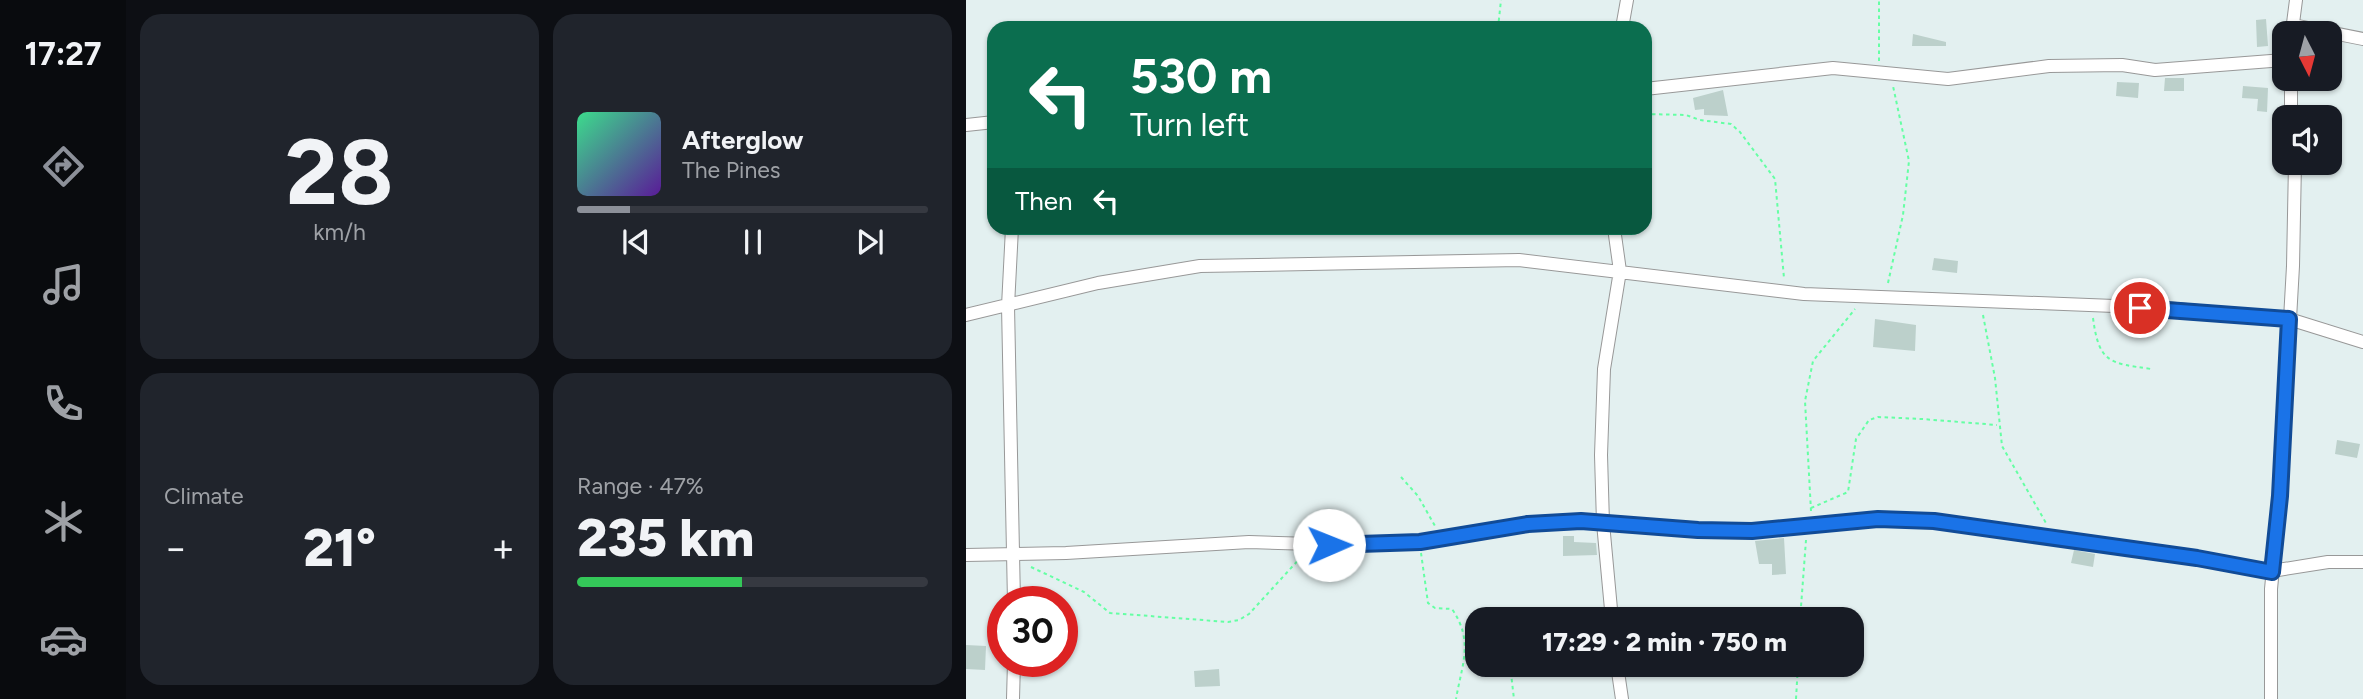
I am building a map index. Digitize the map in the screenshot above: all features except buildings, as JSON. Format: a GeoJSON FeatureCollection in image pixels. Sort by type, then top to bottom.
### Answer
{"type":"FeatureCollection","features":[{"type":"Feature","properties":{"kind":"street"},"geometry":{"type":"LineString","coordinates":[[1623,21],[1627,0]]}},
{"type":"Feature","properties":{"kind":"street"},"geometry":{"type":"LineString","coordinates":[[2293,21],[2296,0]]}},
{"type":"Feature","properties":{"kind":"street"},"geometry":{"type":"LineString","coordinates":[[2342,36],[2363,39]]}},
{"type":"Feature","properties":{"kind":"street"},"geometry":{"type":"LineString","coordinates":[[1652,88],[1833,68],[1948,79],[2049,66],[2122,65],[2155,70],[2272,61]]}},
{"type":"Feature","properties":{"kind":"street"},"geometry":{"type":"LineString","coordinates":[[966,125],[987,123]]}},
{"type":"Feature","properties":{"kind":"street"},"geometry":{"type":"LineString","coordinates":[[2271,699],[2272,572],[2280,496],[2295,175]]}},
{"type":"Feature","properties":{"kind":"street"},"geometry":{"type":"LineString","coordinates":[[1012,235],[1008,306],[1014,586]]}},
{"type":"Feature","properties":{"kind":"street"},"geometry":{"type":"LineString","coordinates":[[1611,607],[1603,523],[1603,394],[1620,271],[1615,235]]}},
{"type":"Feature","properties":{"kind":"street"},"geometry":{"type":"LineString","coordinates":[[966,315],[1098,283],[1200,266],[1519,260],[1786,292],[2165,308],[2289,319],[2363,342]]}},
{"type":"Feature","properties":{"kind":"street"},"geometry":{"type":"LineString","coordinates":[[966,555],[1013,558],[1224,542],[1312,545],[1420,542],[1528,524],[1603,523],[1752,531],[1810,523],[1878,519],[1934,521],[2197,558],[2272,572],[2328,562],[2363,562]]}},
{"type":"Feature","properties":{"kind":"street"},"geometry":{"type":"LineString","coordinates":[[1013,699],[1014,677]]}},
{"type":"Feature","properties":{"kind":"street"},"geometry":{"type":"LineString","coordinates":[[1619,677],[1622,699]]}},
{"type":"Feature","properties":{"kind":"path"},"geometry":{"type":"LineString","coordinates":[[1499,21],[1501,0]]}},
{"type":"Feature","properties":{"kind":"path"},"geometry":{"type":"LineString","coordinates":[[1879,0],[1879,73]]}},
{"type":"Feature","properties":{"kind":"path"},"geometry":{"type":"LineString","coordinates":[[1884,298],[1903,215],[1909,161],[1894,96],[1893,74]]}},
{"type":"Feature","properties":{"kind":"path"},"geometry":{"type":"LineString","coordinates":[[1652,114],[1686,115],[1700,120],[1731,124],[1740,132],[1775,179],[1786,292]]}},
{"type":"Feature","properties":{"kind":"path"},"geometry":{"type":"LineString","coordinates":[[1801,607],[1806,528],[1810,523],[1811,508],[1805,401],[1813,361],[1837,328],[1868,296]]}},
{"type":"Feature","properties":{"kind":"path"},"geometry":{"type":"LineString","coordinates":[[1980,301],[1996,378],[1998,425],[2006,457],[2033,496],[2054,540]]}},
{"type":"Feature","properties":{"kind":"path"},"geometry":{"type":"LineString","coordinates":[[2092,307],[2097,346],[2103,355],[2119,363],[2151,369]]}},
{"type":"Feature","properties":{"kind":"path"},"geometry":{"type":"LineString","coordinates":[[1811,508],[1849,492],[1856,439],[1869,420],[1878,417],[1998,425]]}},
{"type":"Feature","properties":{"kind":"path"},"geometry":{"type":"LineString","coordinates":[[1401,477],[1418,496],[1443,539]]}},
{"type":"Feature","properties":{"kind":"path"},"geometry":{"type":"LineString","coordinates":[[1420,542],[1428,603],[1435,608],[1451,609],[1466,634],[1467,645],[1457,699]]}},
{"type":"Feature","properties":{"kind":"path"},"geometry":{"type":"LineString","coordinates":[[1013,558],[1043,570],[1084,592],[1110,613],[1228,622],[1239,621],[1249,614],[1312,545]]}},
{"type":"Feature","properties":{"kind":"path"},"geometry":{"type":"LineString","coordinates":[[1511,677],[1514,699]]}},
{"type":"Feature","properties":{"kind":"path"},"geometry":{"type":"LineString","coordinates":[[1796,699],[1797,677]]}},
{"type":"Feature","properties":{"kind":"route"},"geometry":{"type":"LineString","coordinates":[[1329,545],[1420,542],[1528,524],[1581,521],[1698,530],[1752,531],[1810,523],[1878,519],[1934,521],[2197,558],[2272,572],[2280,496],[2281,428],[2289,319],[2140,308]]}}]}
